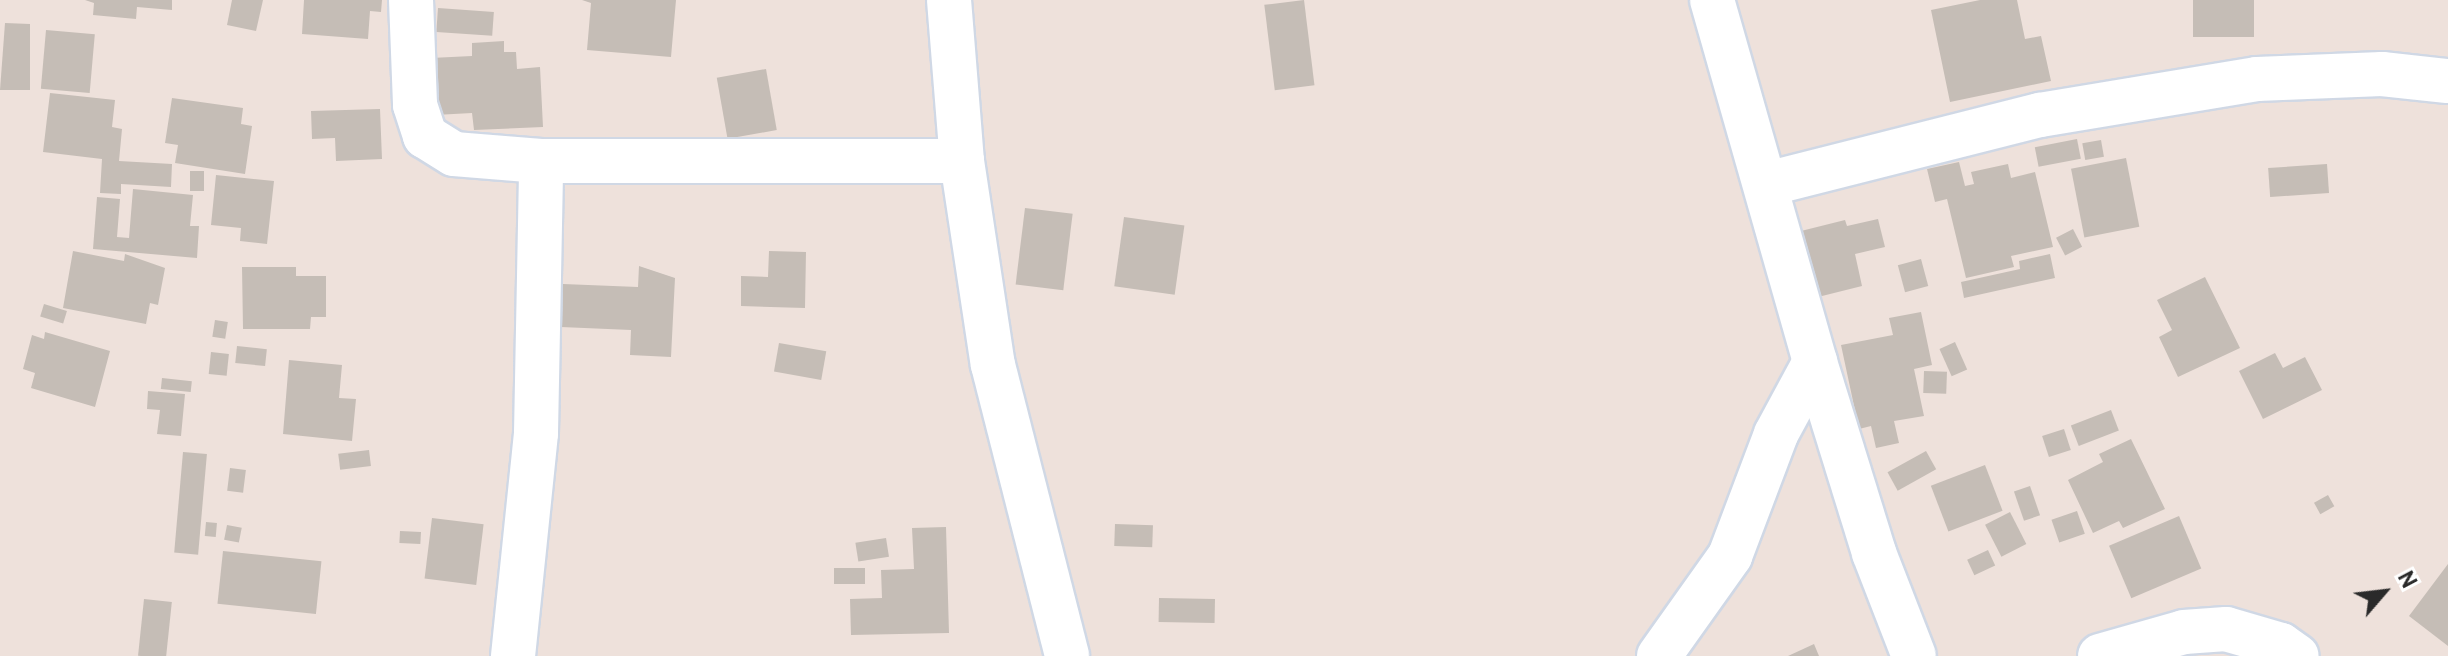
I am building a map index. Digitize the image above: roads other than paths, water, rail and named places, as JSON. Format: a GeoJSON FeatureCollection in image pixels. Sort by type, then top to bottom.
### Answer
{"type":"FeatureCollection","features":[{"type":"Feature","properties":{"kind":"street"},"geometry":{"type":"LineString","coordinates":[[411,0],[411,71],[425,136],[454,154],[541,161],[962,161]]}},
{"type":"Feature","properties":{"kind":"street"},"geometry":{"type":"LineString","coordinates":[[949,0],[962,161],[993,365],[1067,656]]}},
{"type":"Feature","properties":{"kind":"street"},"geometry":{"type":"LineString","coordinates":[[1712,0],[1767,184],[1815,362],[1874,553],[1914,656]]}},
{"type":"Feature","properties":{"kind":"street"},"geometry":{"type":"LineString","coordinates":[[1767,184],[2040,115],[2257,79],[2382,74],[2448,81]]}},
{"type":"Feature","properties":{"kind":"street"},"geometry":{"type":"LineString","coordinates":[[513,656],[536,433],[541,161]]}},
{"type":"Feature","properties":{"kind":"street"},"geometry":{"type":"LineString","coordinates":[[1659,656],[1730,556],[1776,434],[1815,362]]}},
{"type":"Feature","properties":{"kind":"street"},"geometry":{"type":"LineString","coordinates":[[2100,656],[2184,632],[2226,629],[2281,645],[2297,656]]}}]}
